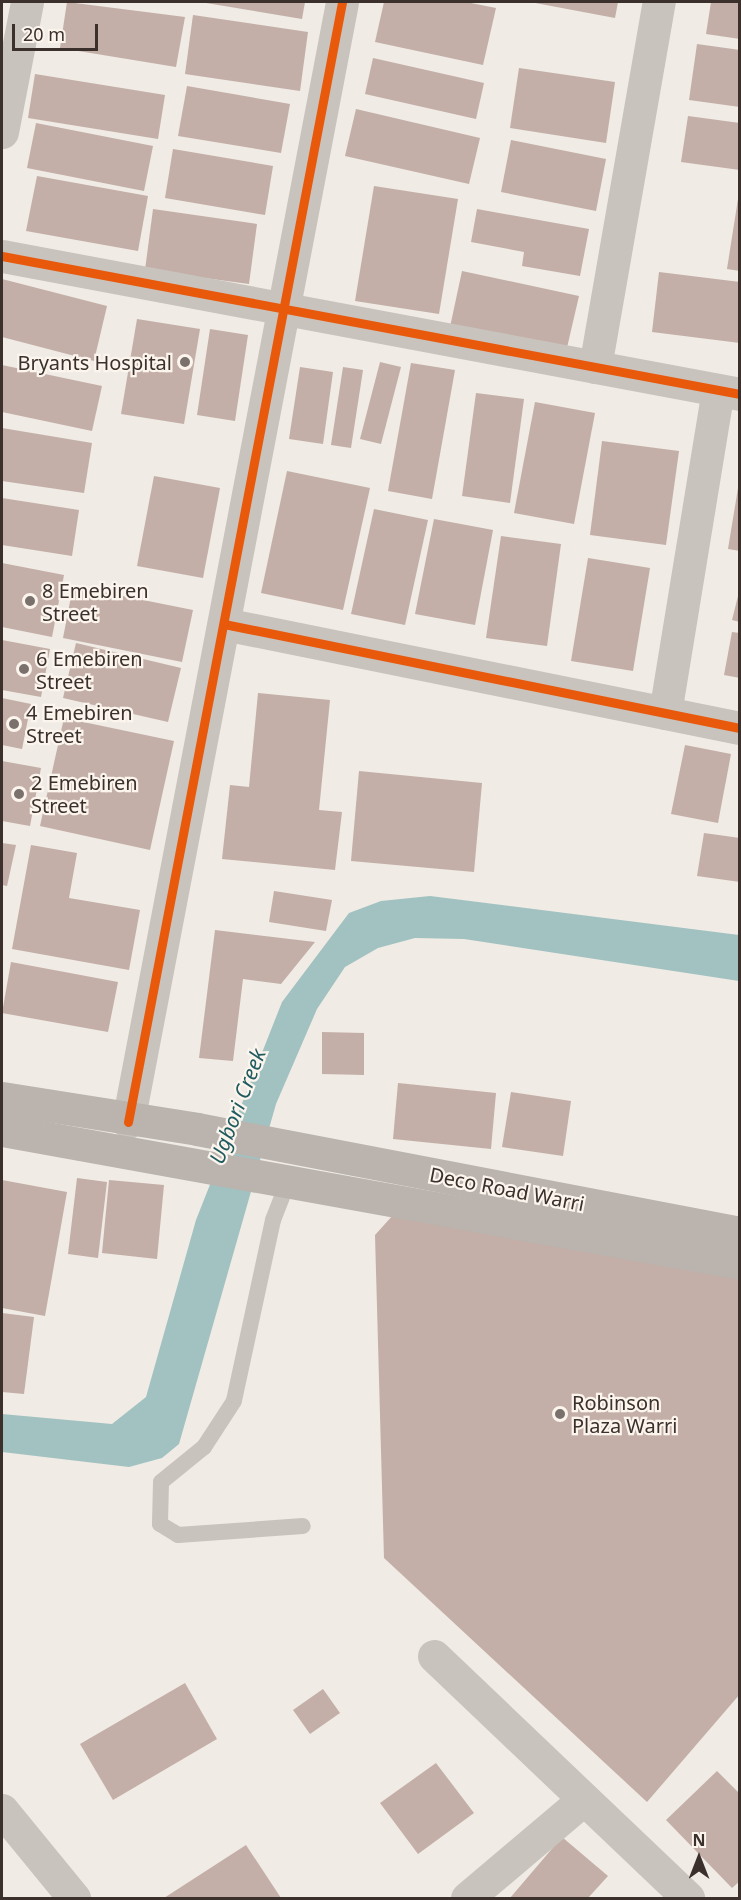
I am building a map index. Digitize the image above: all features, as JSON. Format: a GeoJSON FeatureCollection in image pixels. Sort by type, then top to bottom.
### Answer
{"type":"FeatureCollection","features":[{"type":"Feature","properties":{"kind":"main road","name":"Deco Road Warri"},"geometry":{"type":"LineString","coordinates":[[2,1098],[128,1122],[197,1129],[740,1233]]}},
{"type":"Feature","properties":{"kind":"main road","name":"Deco Road Warri"},"geometry":{"type":"LineString","coordinates":[[2,1130],[189,1164],[285,1178],[740,1263]]}},
{"type":"Feature","properties":{"kind":"street"},"geometry":{"type":"LineString","coordinates":[[2,132],[27,2]]}},
{"type":"Feature","properties":{"kind":"street"},"geometry":{"type":"LineString","coordinates":[[128,1122],[342,2]]}},
{"type":"Feature","properties":{"kind":"street"},"geometry":{"type":"LineString","coordinates":[[595,367],[659,2]]}},
{"type":"Feature","properties":{"kind":"street"},"geometry":{"type":"LineString","coordinates":[[2,256],[283,312],[729,392],[665,713]]}},
{"type":"Feature","properties":{"kind":"street"},"geometry":{"type":"LineString","coordinates":[[224,624],[740,728]]}},
{"type":"Feature","properties":{"kind":"street"},"geometry":{"type":"LineString","coordinates":[[434,1656],[688,1899]]}},
{"type":"Feature","properties":{"kind":"street"},"geometry":{"type":"LineString","coordinates":[[467,1899],[584,1799]]}},
{"type":"Feature","properties":{"kind":"street"},"geometry":{"type":"LineString","coordinates":[[2,1809],[74,1899]]}},
{"type":"Feature","properties":{"kind":"lane"},"geometry":{"type":"LineString","coordinates":[[285,1178],[273,1220],[234,1401],[204,1447],[161,1482],[160,1524],[178,1535],[303,1526]]}},
{"type":"Feature","properties":{"kind":"water"},"geometry":{"type":"Polygon","coordinates":[[[430,896],[739,935],[739,981],[464,939],[415,938],[378,948],[345,967],[317,1009],[276,1104],[179,1444],[162,1458],[129,1467],[2,1452],[2,1414],[112,1424],[146,1397],[196,1220],[282,1002],[349,913],[381,901],[430,896]]]}},
{"type":"Feature","properties":{"kind":"building"},"geometry":{"type":"Polygon","coordinates":[[[67,2],[185,17],[176,67],[60,48],[67,2]]]}},
{"type":"Feature","properties":{"kind":"building"},"geometry":{"type":"Polygon","coordinates":[[[200,2],[305,2],[302,19],[200,2]]]}},
{"type":"Feature","properties":{"kind":"building"},"geometry":{"type":"Polygon","coordinates":[[[384,2],[466,2],[496,8],[483,65],[375,42],[384,2]]]}},
{"type":"Feature","properties":{"kind":"building"},"geometry":{"type":"Polygon","coordinates":[[[530,2],[618,2],[615,18],[530,2]]]}},
{"type":"Feature","properties":{"kind":"building"},"geometry":{"type":"Polygon","coordinates":[[[711,2],[740,2],[740,39],[706,34],[711,2]]]}},
{"type":"Feature","properties":{"kind":"building"},"geometry":{"type":"Polygon","coordinates":[[[193,15],[308,32],[300,91],[185,74],[193,15]]]}},
{"type":"Feature","properties":{"kind":"building"},"geometry":{"type":"Polygon","coordinates":[[[697,44],[740,50],[740,107],[689,100],[697,44]]]}},
{"type":"Feature","properties":{"kind":"building"},"geometry":{"type":"Polygon","coordinates":[[[373,58],[484,83],[476,119],[365,94],[373,58]]]}},
{"type":"Feature","properties":{"kind":"building"},"geometry":{"type":"Polygon","coordinates":[[[519,68],[615,82],[606,143],[510,128],[519,68]]]}},
{"type":"Feature","properties":{"kind":"building"},"geometry":{"type":"Polygon","coordinates":[[[35,74],[165,95],[158,139],[28,118],[35,74]]]}},
{"type":"Feature","properties":{"kind":"building"},"geometry":{"type":"Polygon","coordinates":[[[187,86],[290,104],[281,153],[178,136],[187,86]]]}},
{"type":"Feature","properties":{"kind":"building"},"geometry":{"type":"Polygon","coordinates":[[[356,109],[480,138],[469,184],[345,156],[356,109]]]}},
{"type":"Feature","properties":{"kind":"building"},"geometry":{"type":"Polygon","coordinates":[[[688,116],[740,123],[740,170],[681,162],[688,116]]]}},
{"type":"Feature","properties":{"kind":"building"},"geometry":{"type":"Polygon","coordinates":[[[36,123],[153,146],[144,191],[27,168],[36,123]]]}},
{"type":"Feature","properties":{"kind":"building"},"geometry":{"type":"Polygon","coordinates":[[[511,140],[606,159],[596,211],[501,192],[511,140]]]}},
{"type":"Feature","properties":{"kind":"building"},"geometry":{"type":"Polygon","coordinates":[[[173,149],[273,166],[265,215],[165,198],[173,149]]]}},
{"type":"Feature","properties":{"kind":"building"},"geometry":{"type":"Polygon","coordinates":[[[37,176],[148,196],[138,251],[26,231],[37,176]]]}},
{"type":"Feature","properties":{"kind":"building"},"geometry":{"type":"Polygon","coordinates":[[[374,186],[458,199],[439,314],[355,301],[374,186]]]}},
{"type":"Feature","properties":{"kind":"building"},"geometry":{"type":"Polygon","coordinates":[[[738,199],[740,199],[740,271],[727,269],[738,199]]]}},
{"type":"Feature","properties":{"kind":"building"},"geometry":{"type":"Polygon","coordinates":[[[153,209],[257,224],[249,284],[145,270],[153,209]]]}},
{"type":"Feature","properties":{"kind":"building"},"geometry":{"type":"Polygon","coordinates":[[[477,209],[589,229],[580,276],[522,266],[524,252],[471,242],[477,209]]]}},
{"type":"Feature","properties":{"kind":"building"},"geometry":{"type":"Polygon","coordinates":[[[462,271],[579,296],[566,352],[450,327],[462,271]]]}},
{"type":"Feature","properties":{"kind":"building"},"geometry":{"type":"Polygon","coordinates":[[[659,272],[740,282],[740,343],[652,332],[659,272]]]}},
{"type":"Feature","properties":{"kind":"building"},"geometry":{"type":"Polygon","coordinates":[[[2,279],[107,306],[94,361],[2,337],[2,279]]]}},
{"type":"Feature","properties":{"kind":"building"},"geometry":{"type":"Polygon","coordinates":[[[137,319],[200,329],[184,424],[121,414],[137,319]]]}},
{"type":"Feature","properties":{"kind":"building"},"geometry":{"type":"Polygon","coordinates":[[[210,329],[248,335],[235,421],[197,415],[210,329]]]}},
{"type":"Feature","properties":{"kind":"building"},"geometry":{"type":"Polygon","coordinates":[[[380,362],[401,367],[381,444],[360,439],[380,362]]]}},
{"type":"Feature","properties":{"kind":"building"},"geometry":{"type":"Polygon","coordinates":[[[411,363],[455,370],[432,499],[388,491],[411,363]]]}},
{"type":"Feature","properties":{"kind":"building"},"geometry":{"type":"Polygon","coordinates":[[[2,365],[102,386],[92,431],[2,412],[2,365]]]}},
{"type":"Feature","properties":{"kind":"building"},"geometry":{"type":"Polygon","coordinates":[[[300,367],[333,372],[323,444],[289,439],[300,367]]]}},
{"type":"Feature","properties":{"kind":"building"},"geometry":{"type":"Polygon","coordinates":[[[343,367],[363,370],[351,448],[331,445],[343,367]]]}},
{"type":"Feature","properties":{"kind":"building"},"geometry":{"type":"Polygon","coordinates":[[[476,393],[524,399],[510,503],[462,496],[476,393]]]}},
{"type":"Feature","properties":{"kind":"building"},"geometry":{"type":"Polygon","coordinates":[[[535,402],[595,413],[574,524],[514,513],[535,402]]]}},
{"type":"Feature","properties":{"kind":"building"},"geometry":{"type":"Polygon","coordinates":[[[2,428],[92,443],[84,493],[2,481],[2,428]]]}},
{"type":"Feature","properties":{"kind":"building"},"geometry":{"type":"Polygon","coordinates":[[[602,441],[679,451],[666,545],[590,535],[602,441]]]}},
{"type":"Feature","properties":{"kind":"building"},"geometry":{"type":"Polygon","coordinates":[[[287,471],[370,488],[343,610],[261,593],[287,471]]]}},
{"type":"Feature","properties":{"kind":"building"},"geometry":{"type":"Polygon","coordinates":[[[154,476],[220,488],[203,578],[137,566],[154,476]]]}},
{"type":"Feature","properties":{"kind":"building"},"geometry":{"type":"Polygon","coordinates":[[[740,476],[740,551],[728,549],[740,476]]]}},
{"type":"Feature","properties":{"kind":"building"},"geometry":{"type":"Polygon","coordinates":[[[2,498],[79,510],[72,556],[2,545],[2,498]]]}},
{"type":"Feature","properties":{"kind":"building"},"geometry":{"type":"Polygon","coordinates":[[[374,509],[428,520],[405,625],[351,614],[374,509]]]}},
{"type":"Feature","properties":{"kind":"building"},"geometry":{"type":"Polygon","coordinates":[[[434,519],[493,530],[475,625],[415,614],[434,519]]]}},
{"type":"Feature","properties":{"kind":"building"},"geometry":{"type":"Polygon","coordinates":[[[501,536],[561,544],[547,646],[486,638],[501,536]]]}},
{"type":"Feature","properties":{"kind":"building"},"geometry":{"type":"Polygon","coordinates":[[[588,558],[650,568],[633,671],[571,661],[588,558]]]}},
{"type":"Feature","properties":{"kind":"building","name":"8 Emebiren Street"},"geometry":{"type":"Polygon","coordinates":[[[2,563],[64,575],[52,637],[2,627],[2,563]]]}},
{"type":"Feature","properties":{"kind":"building"},"geometry":{"type":"Polygon","coordinates":[[[73,586],[193,610],[182,662],[63,638],[73,586]]]}},
{"type":"Feature","properties":{"kind":"building"},"geometry":{"type":"Polygon","coordinates":[[[740,592],[740,622],[732,620],[740,592]]]}},
{"type":"Feature","properties":{"kind":"building"},"geometry":{"type":"Polygon","coordinates":[[[732,632],[740,633],[740,678],[724,675],[732,632]]]}},
{"type":"Feature","properties":{"kind":"building","name":"6 Emebiren Street"},"geometry":{"type":"Polygon","coordinates":[[[2,640],[50,649],[41,697],[2,690],[2,640]]]}},
{"type":"Feature","properties":{"kind":"building"},"geometry":{"type":"Polygon","coordinates":[[[76,643],[181,668],[168,722],[63,698],[76,643]]]}},
{"type":"Feature","properties":{"kind":"building"},"geometry":{"type":"Polygon","coordinates":[[[258,693],[330,700],[319,810],[342,812],[335,870],[222,859],[230,785],[249,787],[258,693]]]}},
{"type":"Feature","properties":{"kind":"building","name":"4 Emebiren Street"},"geometry":{"type":"Polygon","coordinates":[[[2,698],[31,704],[22,749],[2,745],[2,698]]]}},
{"type":"Feature","properties":{"kind":"building"},"geometry":{"type":"Polygon","coordinates":[[[64,718],[174,741],[150,850],[40,826],[64,718]]]}},
{"type":"Feature","properties":{"kind":"building"},"geometry":{"type":"Polygon","coordinates":[[[685,745],[731,754],[718,823],[671,814],[685,745]]]}},
{"type":"Feature","properties":{"kind":"building","name":"2 Emebiren Street"},"geometry":{"type":"Polygon","coordinates":[[[2,761],[41,768],[30,826],[2,821],[2,761]]]}},
{"type":"Feature","properties":{"kind":"building"},"geometry":{"type":"Polygon","coordinates":[[[359,771],[482,783],[474,872],[351,861],[359,771]]]}},
{"type":"Feature","properties":{"kind":"building"},"geometry":{"type":"Polygon","coordinates":[[[704,833],[740,838],[740,882],[697,876],[704,833]]]}},
{"type":"Feature","properties":{"kind":"building"},"geometry":{"type":"Polygon","coordinates":[[[2,843],[16,845],[7,886],[2,885],[2,843]]]}},
{"type":"Feature","properties":{"kind":"building"},"geometry":{"type":"Polygon","coordinates":[[[31,845],[77,853],[69,898],[140,910],[129,970],[12,949],[31,845]]]}},
{"type":"Feature","properties":{"kind":"building"},"geometry":{"type":"Polygon","coordinates":[[[274,891],[332,900],[326,931],[269,922],[274,891]]]}},
{"type":"Feature","properties":{"kind":"building"},"geometry":{"type":"Polygon","coordinates":[[[215,930],[315,942],[281,984],[243,979],[233,1061],[199,1058],[215,930]]]}},
{"type":"Feature","properties":{"kind":"building"},"geometry":{"type":"Polygon","coordinates":[[[11,962],[118,982],[108,1032],[2,1013],[11,962]]]}},
{"type":"Feature","properties":{"kind":"building"},"geometry":{"type":"Polygon","coordinates":[[[322,1032],[364,1033],[364,1075],[322,1074],[322,1032]]]}},
{"type":"Feature","properties":{"kind":"building"},"geometry":{"type":"Polygon","coordinates":[[[398,1083],[496,1093],[491,1149],[393,1139],[398,1083]]]}},
{"type":"Feature","properties":{"kind":"building"},"geometry":{"type":"Polygon","coordinates":[[[511,1092],[571,1101],[563,1156],[502,1147],[511,1092]]]}},
{"type":"Feature","properties":{"kind":"building"},"geometry":{"type":"Polygon","coordinates":[[[77,1178],[107,1182],[98,1258],[68,1254],[77,1178]]]}},
{"type":"Feature","properties":{"kind":"building"},"geometry":{"type":"Polygon","coordinates":[[[2,1180],[67,1192],[45,1316],[2,1308],[2,1180]]]}},
{"type":"Feature","properties":{"kind":"building"},"geometry":{"type":"Polygon","coordinates":[[[109,1180],[164,1185],[157,1259],[102,1253],[109,1180]]]}},
{"type":"Feature","properties":{"kind":"building","name":"Robinson Plaza Warri"},"geometry":{"type":"Polygon","coordinates":[[[394,1214],[740,1271],[740,1694],[647,1802],[384,1558],[375,1235],[394,1214]]]}},
{"type":"Feature","properties":{"kind":"building"},"geometry":{"type":"Polygon","coordinates":[[[2,1313],[34,1317],[24,1394],[2,1392],[2,1313]]]}},
{"type":"Feature","properties":{"kind":"building"},"geometry":{"type":"Polygon","coordinates":[[[185,1683],[217,1739],[113,1800],[80,1744],[185,1683]]]}},
{"type":"Feature","properties":{"kind":"building"},"geometry":{"type":"Polygon","coordinates":[[[323,1689],[340,1713],[310,1734],[293,1710],[323,1689]]]}},
{"type":"Feature","properties":{"kind":"building"},"geometry":{"type":"Polygon","coordinates":[[[436,1763],[474,1813],[418,1854],[380,1803],[436,1763]]]}},
{"type":"Feature","properties":{"kind":"building"},"geometry":{"type":"Polygon","coordinates":[[[717,1771],[740,1794],[740,1881],[732,1888],[666,1820],[717,1771]]]}},
{"type":"Feature","properties":{"kind":"building"},"geometry":{"type":"Polygon","coordinates":[[[562,1837],[608,1876],[588,1898],[510,1898],[562,1837]]]}},
{"type":"Feature","properties":{"kind":"building"},"geometry":{"type":"Polygon","coordinates":[[[246,1845],[281,1898],[164,1898],[246,1845]]]}},
{"type":"Feature","properties":{"kind":"cycle path"},"geometry":{"type":"LineString","coordinates":[[128,1122],[342,2]]}},
{"type":"Feature","properties":{"kind":"cycle path"},"geometry":{"type":"LineString","coordinates":[[2,256],[740,394]]}},
{"type":"Feature","properties":{"kind":"cycle path"},"geometry":{"type":"LineString","coordinates":[[224,624],[740,728]]}},
{"type":"Feature","properties":{"kind":"place","name":"Bryants Hospital"},"geometry":{"type":"Point","coordinates":[185,362]}},
{"type":"Feature","properties":{"kind":"place","name":"8 Emebiren Street"},"geometry":{"type":"Point","coordinates":[30,601]}},
{"type":"Feature","properties":{"kind":"place","name":"6 Emebiren Street"},"geometry":{"type":"Point","coordinates":[24,669]}},
{"type":"Feature","properties":{"kind":"place","name":"4 Emebiren Street"},"geometry":{"type":"Point","coordinates":[14,724]}},
{"type":"Feature","properties":{"kind":"place","name":"2 Emebiren Street"},"geometry":{"type":"Point","coordinates":[19,794]}},
{"type":"Feature","properties":{"kind":"place","name":"Robinson Plaza Warri"},"geometry":{"type":"Point","coordinates":[560,1414]}},
{"type":"Feature","properties":{"kind":"water label","name":"Ugbori Creek"},"geometry":{"type":"Point","coordinates":[237,1106]}}]}
